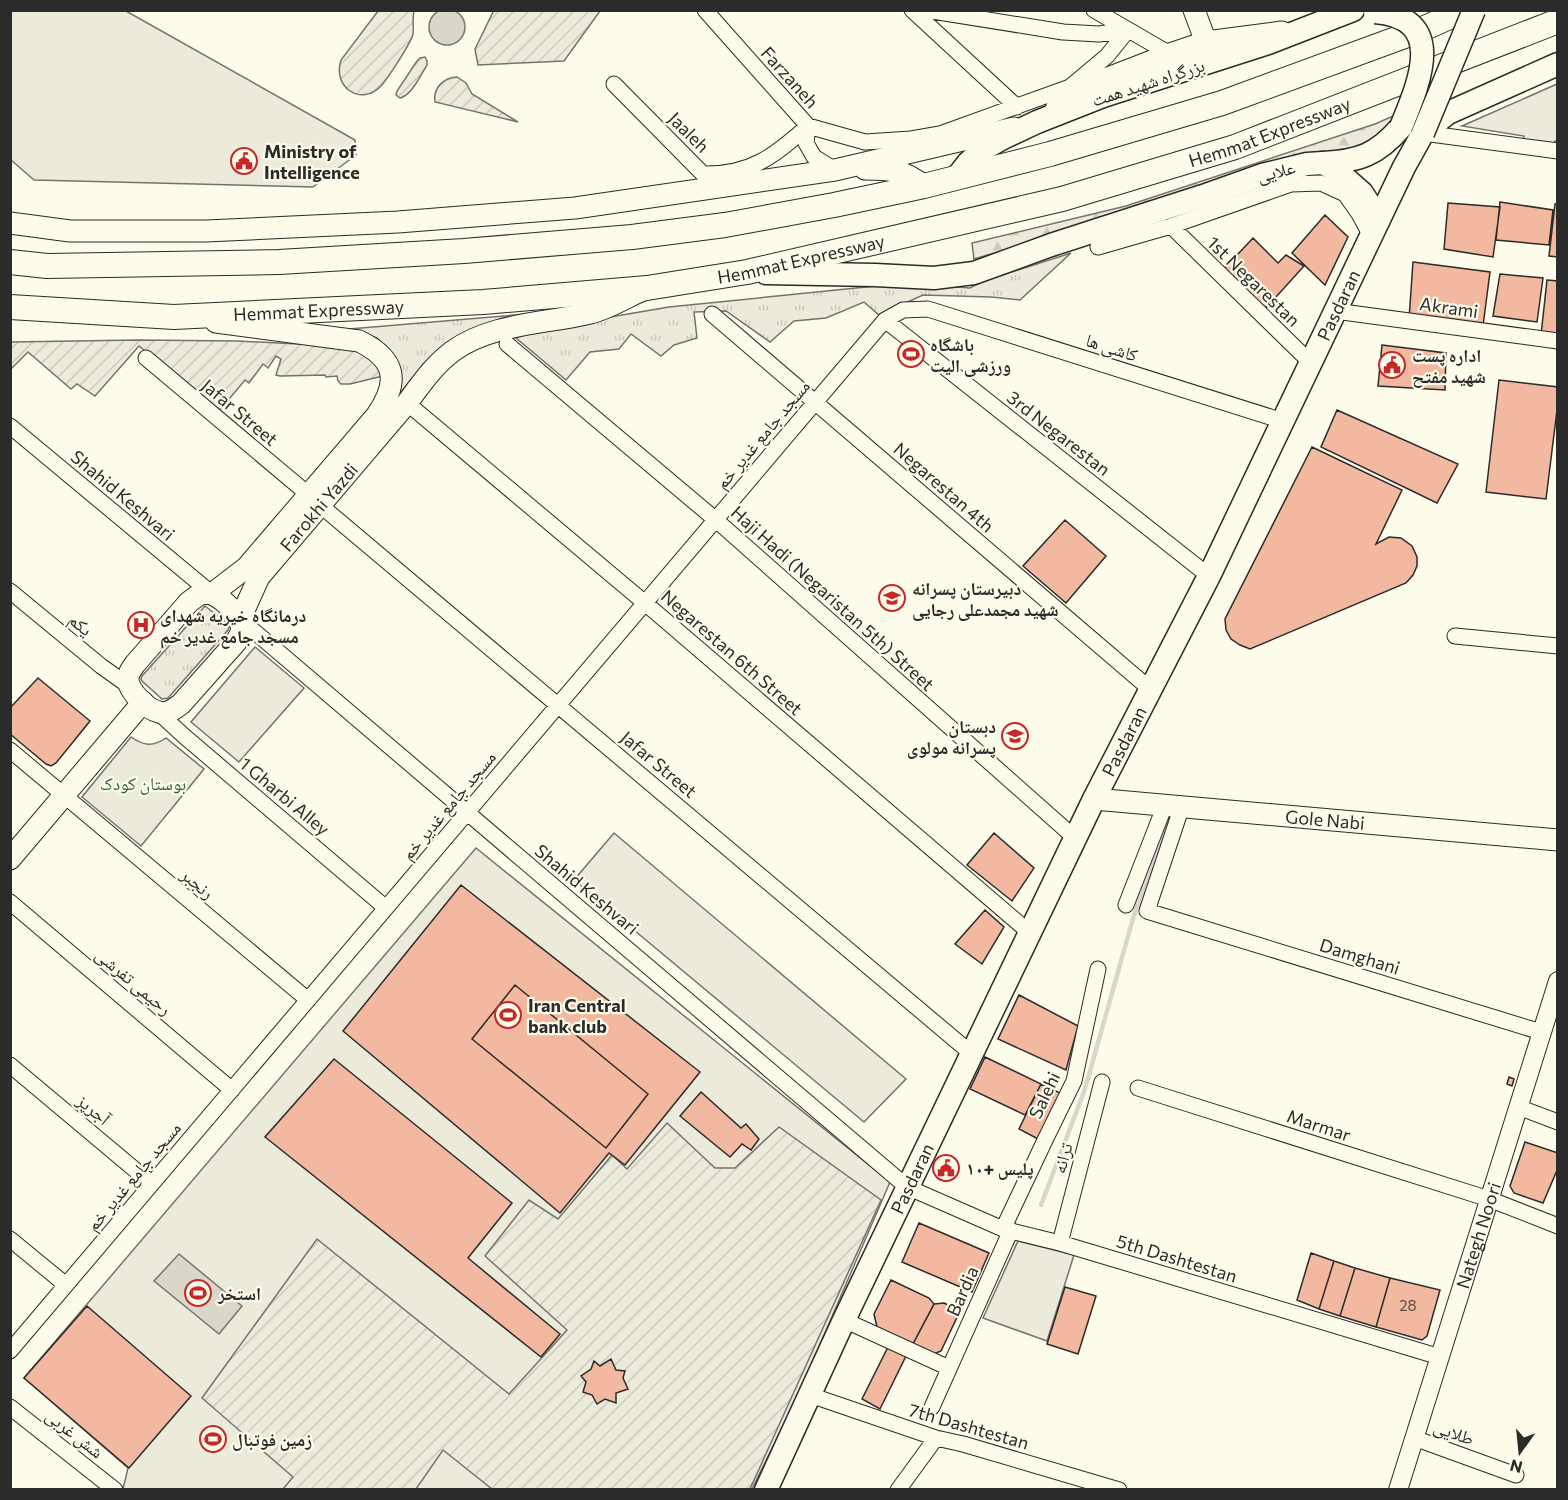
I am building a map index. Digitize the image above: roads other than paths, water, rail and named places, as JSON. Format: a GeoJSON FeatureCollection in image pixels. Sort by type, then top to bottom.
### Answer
{"type":"FeatureCollection","features":[{"type":"Feature","properties":{"kind":"highway"},"geometry":{"type":"LineString","coordinates":[[10,262],[47,266],[279,262],[632,237],[725,225],[924,186],[1050,154],[1222,103],[1418,31],[1465,10]]}},
{"type":"Feature","properties":{"kind":"highway","name":"Hemmat Expressway"},"geometry":{"type":"LineString","coordinates":[[10,307],[174,317],[483,302],[647,288],[747,272],[1062,199],[1235,147],[1557,21]]}},
{"type":"Feature","properties":{"kind":"main road"},"geometry":{"type":"LineString","coordinates":[[1194,10],[1206,42]]}},
{"type":"Feature","properties":{"kind":"main road"},"geometry":{"type":"LineString","coordinates":[[1423,133],[1474,10]]}},
{"type":"Feature","properties":{"kind":"main road"},"geometry":{"type":"LineString","coordinates":[[747,272],[875,274],[934,278],[974,273],[1262,176],[1306,164],[1341,162],[1370,153],[1382,147],[1401,127],[1424,56],[1421,41],[1414,28],[1403,19],[1390,13],[1352,12],[1346,19],[1268,43]]}},
{"type":"Feature","properties":{"kind":"main road","name":"بزرگراه شهید همت"},"geometry":{"type":"LineString","coordinates":[[957,177],[982,150],[1037,122],[1103,96],[1268,43],[1352,12]]}},
{"type":"Feature","properties":{"kind":"main road"},"geometry":{"type":"LineString","coordinates":[[10,224],[70,231],[206,231],[398,222],[575,208],[835,170],[1037,122],[1108,78],[1206,42],[1309,29]]}},
{"type":"Feature","properties":{"kind":"main road","name":"Pasdaran"},"geometry":{"type":"LineString","coordinates":[[766,1490],[844,1320],[1075,838],[1209,576],[1404,167],[1423,133],[1448,113],[1557,64]]}},
{"type":"Feature","properties":{"kind":"main road"},"geometry":{"type":"LineString","coordinates":[[1323,163],[1355,186],[1373,208],[1375,228]]}},
{"type":"Feature","properties":{"kind":"main road"},"geometry":{"type":"LineString","coordinates":[[835,170],[888,169],[912,177],[924,186]]}},
{"type":"Feature","properties":{"kind":"main road","name":"Farokhi Yazdi"},"geometry":{"type":"LineString","coordinates":[[129,686],[128,675],[135,664],[189,602],[200,594],[211,594],[247,567],[315,500],[407,403],[436,366],[454,351],[491,333],[592,313],[647,288]]}},
{"type":"Feature","properties":{"kind":"main road"},"geometry":{"type":"LineString","coordinates":[[174,317],[359,341],[371,347],[386,361],[390,369],[391,387],[384,405],[315,500]]}},
{"type":"Feature","properties":{"kind":"main road","name":"Farokhi Yazdi"},"geometry":{"type":"LineString","coordinates":[[151,707],[170,712],[181,704],[236,642],[241,632],[241,619],[259,577],[315,500]]}},
{"type":"Feature","properties":{"kind":"main road"},"geometry":{"type":"LineString","coordinates":[[211,594],[222,600],[241,619]]}},
{"type":"Feature","properties":{"kind":"main road"},"geometry":{"type":"LineString","coordinates":[[10,859],[64,796],[151,707],[129,686]]}},
{"type":"Feature","properties":{"kind":"main road","name":"Gole Nabi"},"geometry":{"type":"LineString","coordinates":[[1094,799],[1557,840]]}},
{"type":"Feature","properties":{"kind":"street","name":"Farzaneh"},"geometry":{"type":"LineString","coordinates":[[705,10],[808,126],[806,143],[814,157],[835,170]]}},
{"type":"Feature","properties":{"kind":"street"},"geometry":{"type":"LineString","coordinates":[[912,10],[1017,107]]}},
{"type":"Feature","properties":{"kind":"street"},"geometry":{"type":"LineString","coordinates":[[926,10],[1063,32],[1099,34],[1128,30]]}},
{"type":"Feature","properties":{"kind":"street"},"geometry":{"type":"LineString","coordinates":[[1094,10],[1170,54]]}},
{"type":"Feature","properties":{"kind":"street"},"geometry":{"type":"LineString","coordinates":[[808,126],[865,142],[911,139],[940,134],[1070,87],[1107,56],[1128,30]]}},
{"type":"Feature","properties":{"kind":"street","name":"Jaaleh"},"geometry":{"type":"LineString","coordinates":[[614,84],[703,174],[719,175],[746,170],[780,151],[808,126]]}},
{"type":"Feature","properties":{"kind":"street"},"geometry":{"type":"LineString","coordinates":[[1423,133],[1557,151]]}},
{"type":"Feature","properties":{"kind":"street","name":"علایی"},"geometry":{"type":"LineString","coordinates":[[1098,247],[1171,226],[1291,184],[1321,183],[1345,194],[1359,214],[1375,228]]}},
{"type":"Feature","properties":{"kind":"street","name":"1st Negarestan"},"geometry":{"type":"LineString","coordinates":[[1171,226],[1311,363]]}},
{"type":"Feature","properties":{"kind":"street","name":"مسجد جامع غدیر خم"},"geometry":{"type":"LineString","coordinates":[[10,1351],[885,320],[903,309],[928,309]]}},
{"type":"Feature","properties":{"kind":"street","name":"کاشی ها"},"geometry":{"type":"LineString","coordinates":[[928,309],[1283,422]]}},
{"type":"Feature","properties":{"kind":"street","name":"Akrami"},"geometry":{"type":"LineString","coordinates":[[1335,311],[1557,341]]}},
{"type":"Feature","properties":{"kind":"street","name":"Negarestan 4th"},"geometry":{"type":"LineString","coordinates":[[712,314],[1150,689]]}},
{"type":"Feature","properties":{"kind":"street","name":"3rd Negarestan"},"geometry":{"type":"LineString","coordinates":[[885,320],[1209,576]]}},
{"type":"Feature","properties":{"kind":"street","name":"Haji Hadi (Negaristan 5th) Street"},"geometry":{"type":"LineString","coordinates":[[507,344],[716,520],[1075,838]]}},
{"type":"Feature","properties":{"kind":"street","name":"Jafar Street"},"geometry":{"type":"LineString","coordinates":[[146,358],[972,1054]]}},
{"type":"Feature","properties":{"kind":"street","name":"Negarestan 6th Street"},"geometry":{"type":"LineString","coordinates":[[407,403],[645,603],[1030,933]]}},
{"type":"Feature","properties":{"kind":"street","name":"Shahid Keshvari"},"geometry":{"type":"LineString","coordinates":[[10,426],[211,594]]}},
{"type":"Feature","properties":{"kind":"street","name":"یکم"},"geometry":{"type":"LineString","coordinates":[[10,591],[101,666],[129,686]]}},
{"type":"Feature","properties":{"kind":"street","name":"Shahid Keshvari"},"geometry":{"type":"LineString","coordinates":[[241,619],[908,1187]]}},
{"type":"Feature","properties":{"kind":"street"},"geometry":{"type":"LineString","coordinates":[[1455,636],[1557,646]]}},
{"type":"Feature","properties":{"kind":"street","name":"1 Gharbi Alley"},"geometry":{"type":"LineString","coordinates":[[151,707],[386,908]]}},
{"type":"Feature","properties":{"kind":"street","name":"رنجبر"},"geometry":{"type":"LineString","coordinates":[[10,750],[308,1000]]}},
{"type":"Feature","properties":{"kind":"street"},"geometry":{"type":"LineString","coordinates":[[1126,905],[1174,806]]}},
{"type":"Feature","properties":{"kind":"street","name":"Damghani"},"geometry":{"type":"LineString","coordinates":[[1174,806],[1147,911],[1541,1032]]}},
{"type":"Feature","properties":{"kind":"street","name":"رحیمی تفرشی"},"geometry":{"type":"LineString","coordinates":[[10,902],[232,1090]]}},
{"type":"Feature","properties":{"kind":"street","name":"Salehi"},"geometry":{"type":"LineString","coordinates":[[1007,1230],[1046,1138],[1074,1082],[1098,969]]}},
{"type":"Feature","properties":{"kind":"street","name":"Nategh Noori"},"geometry":{"type":"LineString","coordinates":[[1398,1490],[1557,981]]}},
{"type":"Feature","properties":{"kind":"street","name":"آجرپز"},"geometry":{"type":"LineString","coordinates":[[10,1065],[152,1184]]}},
{"type":"Feature","properties":{"kind":"street","name":"ترانه"},"geometry":{"type":"LineString","coordinates":[[1060,1243],[1102,1082]]}},
{"type":"Feature","properties":{"kind":"street","name":"Marmar"},"geometry":{"type":"LineString","coordinates":[[1138,1088],[1489,1199],[1557,1226]]}},
{"type":"Feature","properties":{"kind":"street"},"geometry":{"type":"LineString","coordinates":[[1518,1107],[1557,1122]]}},
{"type":"Feature","properties":{"kind":"street","name":"5th Dashtestan"},"geometry":{"type":"LineString","coordinates":[[908,1187],[1007,1230],[1060,1243],[1440,1357]]}},
{"type":"Feature","properties":{"kind":"street","name":"Bardia"},"geometry":{"type":"LineString","coordinates":[[932,1407],[1007,1230]]}},
{"type":"Feature","properties":{"kind":"street"},"geometry":{"type":"LineString","coordinates":[[10,1239],[66,1285]]}},
{"type":"Feature","properties":{"kind":"street"},"geometry":{"type":"LineString","coordinates":[[844,1320],[950,1368]]}},
{"type":"Feature","properties":{"kind":"street","name":"7th Dashtestan"},"geometry":{"type":"LineString","coordinates":[[810,1395],[936,1438],[1119,1490]]}},
{"type":"Feature","properties":{"kind":"street","name":"شش غربی"},"geometry":{"type":"LineString","coordinates":[[10,1407],[116,1490]]}},
{"type":"Feature","properties":{"kind":"street"},"geometry":{"type":"LineString","coordinates":[[898,1490],[936,1438]]}},
{"type":"Feature","properties":{"kind":"street","name":"طلایی"},"geometry":{"type":"LineString","coordinates":[[1414,1438],[1516,1475]]}},
{"type":"Feature","properties":{"kind":"waterway"},"geometry":{"type":"LineString","coordinates":[[1041,1205],[1085,1089],[1134,915],[1168,818]]}},
{"type":"Feature","properties":{"kind":"place","name":"Ministry of Intelligence"},"geometry":{"type":"Point","coordinates":[244,161]}},
{"type":"Feature","properties":{"kind":"place","name":"باشگاه ورزشی الیت"},"geometry":{"type":"Point","coordinates":[911,354]}},
{"type":"Feature","properties":{"kind":"place","name":"اداره پست شهید مفتح"},"geometry":{"type":"Point","coordinates":[1392,365]}},
{"type":"Feature","properties":{"kind":"place","name":"دبیرستان پسرانه شهید مجمدعلی رجایی"},"geometry":{"type":"Point","coordinates":[892,598]}},
{"type":"Feature","properties":{"kind":"place","name":"درمانگاه خیریه شهدای مسجد جامع غدیر خم"},"geometry":{"type":"Point","coordinates":[141,625]}},
{"type":"Feature","properties":{"kind":"place","name":"دبستان پسرانه مولوی"},"geometry":{"type":"Point","coordinates":[1015,736]}},
{"type":"Feature","properties":{"kind":"place","name":"Iran Central bank club"},"geometry":{"type":"Point","coordinates":[508,1015]}},
{"type":"Feature","properties":{"kind":"place","name":"پلیس +۱۰"},"geometry":{"type":"Point","coordinates":[946,1168]}},
{"type":"Feature","properties":{"kind":"place","name":"استخر"},"geometry":{"type":"Point","coordinates":[198,1293]}},
{"type":"Feature","properties":{"kind":"place","name":"زمین فوتبال"},"geometry":{"type":"Point","coordinates":[213,1439]}},
{"type":"Feature","properties":{"kind":"park label","name":"بوستان کودک"},"geometry":{"type":"Point","coordinates":[143,783]}}]}
